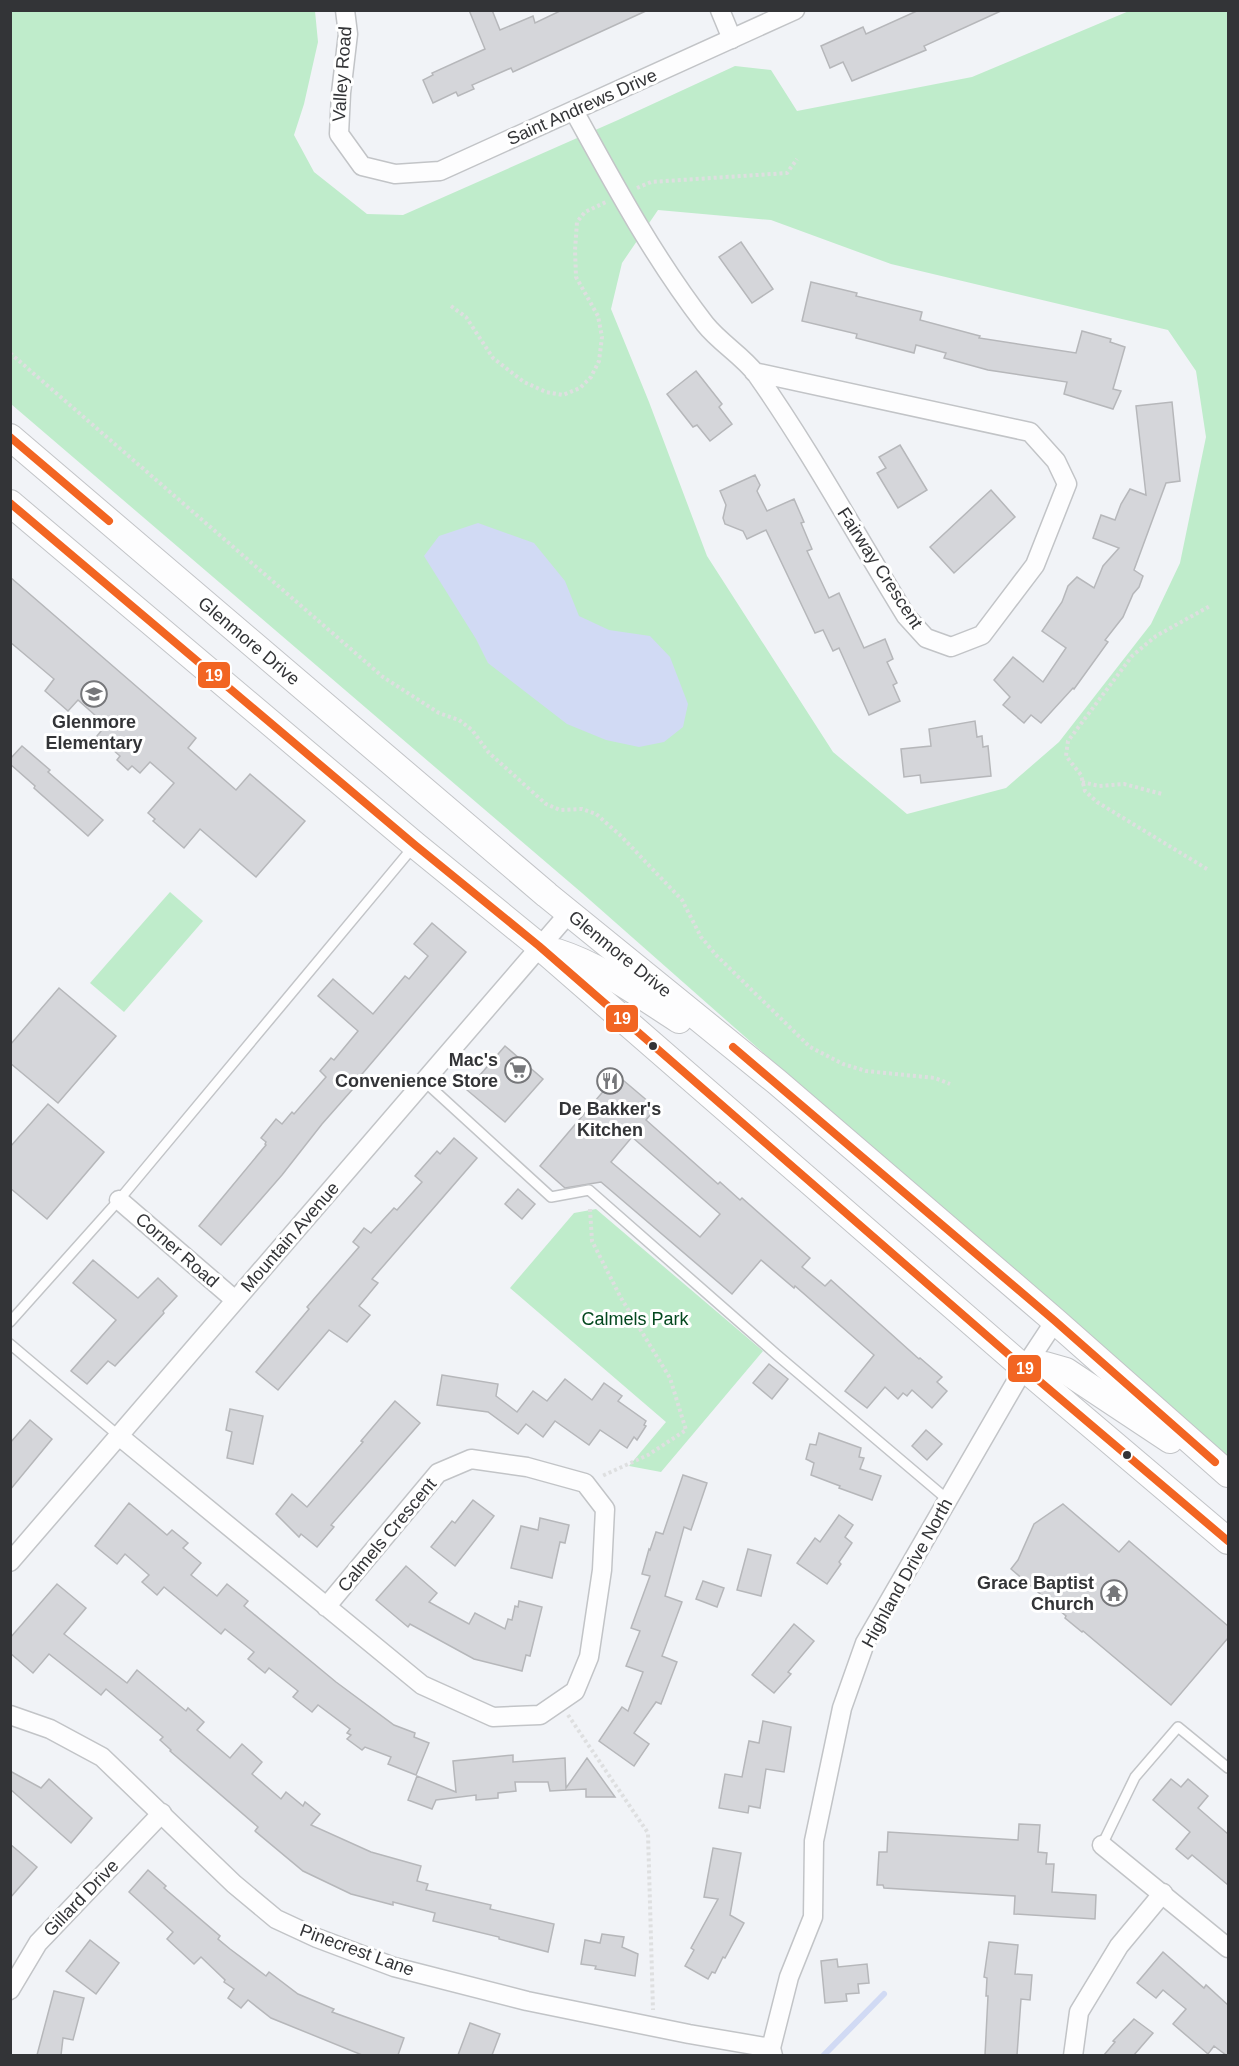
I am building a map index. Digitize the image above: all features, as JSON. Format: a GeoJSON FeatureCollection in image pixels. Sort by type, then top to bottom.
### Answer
{"type":"FeatureCollection","features":[{"type":"Feature","properties":{"kind":"main road","name":"Glenmore Drive"},"geometry":{"type":"LineString","coordinates":[[10,437],[569,913],[777,1082],[1055,1321],[1228,1476]]}},
{"type":"Feature","properties":{"kind":"main road"},"geometry":{"type":"LineString","coordinates":[[10,503],[415,845],[539,946],[1024,1368],[1228,1541]]}},
{"type":"Feature","properties":{"kind":"main road"},"geometry":{"type":"LineString","coordinates":[[539,946],[574,957],[621,983],[777,1082]]}},
{"type":"Feature","properties":{"kind":"main road"},"geometry":{"type":"LineString","coordinates":[[1024,1368],[1045,1365],[1066,1371],[1228,1476]]}},
{"type":"Feature","properties":{"kind":"street","name":"Valley Road"},"geometry":{"type":"LineString","coordinates":[[345,10],[348,34],[339,134],[362,166]]}},
{"type":"Feature","properties":{"kind":"street"},"geometry":{"type":"LineString","coordinates":[[720,10],[732,39]]}},
{"type":"Feature","properties":{"kind":"street","name":"Saint Andrews Drive"},"geometry":{"type":"LineString","coordinates":[[362,166],[395,174],[440,171],[795,10]]}},
{"type":"Feature","properties":{"kind":"street","name":"Fairway Crescent"},"geometry":{"type":"LineString","coordinates":[[574,111],[620,195],[659,259],[707,326],[754,372],[794,429],[873,563],[912,623],[926,638],[951,647],[982,635],[1035,565],[1066,484],[1056,460],[1030,432],[754,372]]}},
{"type":"Feature","properties":{"kind":"street","name":"Mountain Avenue"},"geometry":{"type":"LineString","coordinates":[[14,1552],[119,1436],[569,913]]}},
{"type":"Feature","properties":{"kind":"street","name":"Corner Road"},"geometry":{"type":"LineString","coordinates":[[119,1200],[235,1300]]}},
{"type":"Feature","properties":{"kind":"street","name":"Highland Drive North"},"geometry":{"type":"LineString","coordinates":[[772,2052],[789,1977],[813,1917],[814,1841],[842,1708],[865,1643],[1024,1368],[1055,1321]]}},
{"type":"Feature","properties":{"kind":"street","name":"Calmels Crescent"},"geometry":{"type":"LineString","coordinates":[[119,1436],[326,1607],[422,1685],[493,1718],[540,1715],[575,1691],[589,1657],[602,1570],[605,1509],[585,1484],[527,1467],[471,1459],[438,1473],[326,1607]]}},
{"type":"Feature","properties":{"kind":"street","name":"Pinecrest Lane"},"geometry":{"type":"LineString","coordinates":[[10,1715],[50,1729],[102,1757],[234,1884],[276,1919],[317,1938],[394,1967],[527,2001],[772,2052]]}},
{"type":"Feature","properties":{"kind":"street","name":"Gillard Drive"},"geometry":{"type":"LineString","coordinates":[[10,1990],[38,1943],[162,1814]]}},
{"type":"Feature","properties":{"kind":"street"},"geometry":{"type":"LineString","coordinates":[[1102,1845],[1228,1948]]}},
{"type":"Feature","properties":{"kind":"street"},"geometry":{"type":"LineString","coordinates":[[1073,2055],[1079,2012],[1119,1946],[1163,1893]]}},
{"type":"Feature","properties":{"kind":"lane"},"geometry":{"type":"LineString","coordinates":[[10,1322],[119,1200],[415,845]]}},
{"type":"Feature","properties":{"kind":"lane"},"geometry":{"type":"LineString","coordinates":[[424,1081],[551,1197],[589,1190],[777,1355],[948,1500]]}},
{"type":"Feature","properties":{"kind":"lane"},"geometry":{"type":"LineString","coordinates":[[10,1344],[119,1436]]}},
{"type":"Feature","properties":{"kind":"lane"},"geometry":{"type":"LineString","coordinates":[[1102,1845],[1135,1778],[1178,1726],[1228,1768]]}},
{"type":"Feature","properties":{"kind":"path"},"geometry":{"type":"LineString","coordinates":[[451,306],[465,317],[493,358],[524,382],[546,392],[563,394],[580,388],[591,377],[599,361],[603,337],[598,316],[576,277],[575,250],[578,222],[585,212],[651,182],[787,173],[797,159]]}},
{"type":"Feature","properties":{"kind":"path"},"geometry":{"type":"LineString","coordinates":[[10,353],[383,676],[439,713],[459,720],[472,730],[489,753],[546,804],[560,810],[582,809],[596,814],[620,835],[682,900],[701,937],[716,955],[810,1047],[843,1064],[866,1071],[934,1078],[950,1084]]}},
{"type":"Feature","properties":{"kind":"path"},"geometry":{"type":"LineString","coordinates":[[1207,869],[1097,802],[1084,791],[1081,775],[1066,756],[1068,741],[1132,656],[1156,636],[1210,606]]}},
{"type":"Feature","properties":{"kind":"path"},"geometry":{"type":"LineString","coordinates":[[1082,782],[1099,786],[1124,784],[1162,794]]}},
{"type":"Feature","properties":{"kind":"path"},"geometry":{"type":"LineString","coordinates":[[585,1484],[648,1455],[686,1430],[670,1378],[621,1298],[592,1240],[589,1190]]}},
{"type":"Feature","properties":{"kind":"path"},"geometry":{"type":"LineString","coordinates":[[559,1702],[648,1833],[653,2026]]}},
{"type":"Feature","properties":{"kind":"green space"},"geometry":{"type":"Polygon","coordinates":[[[11,11],[315,11],[318,42],[304,104],[294,135],[314,172],[367,214],[403,215],[735,66],[771,70],[797,111],[972,77],[1129,11],[1228,11],[1228,1458],[1023,1282],[582,893],[11,404],[11,11]],[[658,210],[622,263],[611,309],[707,556],[833,752],[907,814],[1006,788],[1059,742],[1151,624],[1180,563],[1206,437],[1196,371],[1168,330],[891,264],[771,220],[658,210]]]}},
{"type":"Feature","properties":{"kind":"green space"},"geometry":{"type":"Polygon","coordinates":[[[170,892],[203,921],[124,1012],[90,983],[170,892]]]}},
{"type":"Feature","properties":{"kind":"green space","name":"Calmels Park"},"geometry":{"type":"Polygon","coordinates":[[[596,1209],[763,1351],[661,1472],[629,1466],[666,1422],[510,1288],[574,1213],[596,1209]]]}},
{"type":"Feature","properties":{"kind":"water"},"geometry":{"type":"Polygon","coordinates":[[[478,523],[534,543],[565,581],[579,616],[609,630],[650,636],[670,657],[688,704],[683,727],[664,742],[639,747],[606,740],[567,724],[488,663],[476,639],[424,556],[439,536],[478,523]]]}},
{"type":"Feature","properties":{"kind":"building"},"geometry":{"type":"Polygon","coordinates":[[[469,10],[492,10],[500,30],[533,16],[535,23],[562,10],[648,10],[513,72],[511,68],[472,85],[474,89],[458,96],[456,92],[433,103],[423,80],[433,75],[432,73],[485,49],[469,10]]]}},
{"type":"Feature","properties":{"kind":"building"},"geometry":{"type":"Polygon","coordinates":[[[919,10],[1003,10],[924,46],[926,50],[852,81],[843,62],[830,68],[821,46],[863,27],[866,34],[919,10]]]}},
{"type":"Feature","properties":{"kind":"building"},"geometry":{"type":"Polygon","coordinates":[[[741,242],[773,289],[752,303],[719,257],[741,242]]]}},
{"type":"Feature","properties":{"kind":"building"},"geometry":{"type":"Polygon","coordinates":[[[811,282],[922,312],[920,320],[980,336],[979,338],[1076,353],[1082,331],[1111,339],[1110,342],[1125,347],[1113,389],[1121,391],[1113,409],[1064,394],[1067,382],[988,370],[944,358],[946,353],[916,345],[914,353],[856,338],[857,334],[802,321],[811,282]]]}},
{"type":"Feature","properties":{"kind":"building"},"geometry":{"type":"Polygon","coordinates":[[[696,371],[722,404],[719,407],[732,424],[710,441],[697,425],[693,427],[667,394],[696,371]]]}},
{"type":"Feature","properties":{"kind":"building"},"geometry":{"type":"Polygon","coordinates":[[[1172,402],[1180,481],[1166,483],[1134,570],[1143,576],[1139,587],[1133,594],[1123,617],[1105,640],[1108,642],[1074,689],[1041,723],[1031,715],[1024,723],[1003,705],[1010,697],[994,680],[1013,657],[1043,682],[1066,648],[1042,631],[1062,602],[1068,586],[1077,577],[1094,588],[1103,566],[1119,548],[1093,538],[1101,515],[1115,520],[1130,489],[1146,495],[1136,406],[1172,402]]]}},
{"type":"Feature","properties":{"kind":"building"},"geometry":{"type":"Polygon","coordinates":[[[900,445],[927,490],[898,508],[877,473],[886,468],[879,457],[900,445]]]}},
{"type":"Feature","properties":{"kind":"building"},"geometry":{"type":"Polygon","coordinates":[[[755,475],[760,485],[757,491],[767,511],[794,499],[812,549],[807,551],[829,598],[839,593],[864,648],[885,639],[893,659],[887,662],[897,683],[893,685],[900,701],[869,715],[839,648],[833,651],[823,630],[815,633],[766,530],[747,539],[743,531],[725,524],[723,518],[726,505],[720,491],[755,475]]]}},
{"type":"Feature","properties":{"kind":"building"},"geometry":{"type":"Polygon","coordinates":[[[991,490],[1015,517],[954,573],[930,547],[991,490]]]}},
{"type":"Feature","properties":{"kind":"building"},"geometry":{"type":"Polygon","coordinates":[[[10,577],[196,738],[188,748],[236,790],[250,774],[305,821],[256,877],[200,829],[184,848],[153,821],[155,819],[148,813],[174,783],[150,762],[140,773],[132,766],[128,770],[117,760],[120,756],[97,736],[106,725],[78,700],[68,711],[45,691],[54,679],[10,642],[10,577]]]}},
{"type":"Feature","properties":{"kind":"building"},"geometry":{"type":"Polygon","coordinates":[[[975,721],[977,737],[982,736],[983,747],[988,746],[991,776],[921,783],[920,775],[904,777],[901,749],[931,746],[929,729],[975,721]]]}},
{"type":"Feature","properties":{"kind":"building"},"geometry":{"type":"Polygon","coordinates":[[[22,746],[103,820],[88,836],[10,764],[10,759],[22,746]]]}},
{"type":"Feature","properties":{"kind":"building"},"geometry":{"type":"Polygon","coordinates":[[[432,923],[466,952],[357,1080],[359,1082],[282,1175],[221,1245],[199,1226],[266,1145],[261,1138],[276,1119],[282,1124],[292,1112],[294,1114],[326,1077],[320,1071],[331,1058],[334,1060],[358,1031],[318,996],[333,979],[373,1014],[405,976],[409,979],[428,956],[414,944],[432,923]]]}},
{"type":"Feature","properties":{"kind":"building"},"geometry":{"type":"Polygon","coordinates":[[[59,988],[116,1036],[58,1103],[10,1063],[10,1045],[59,988]]]}},
{"type":"Feature","properties":{"kind":"building"},"geometry":{"type":"Polygon","coordinates":[[[505,1046],[543,1079],[505,1122],[467,1090],[505,1046]]]}},
{"type":"Feature","properties":{"kind":"building"},"geometry":{"type":"Polygon","coordinates":[[[617,1075],[656,1108],[646,1120],[718,1184],[720,1182],[740,1200],[742,1198],[810,1258],[802,1267],[825,1286],[831,1280],[942,1377],[937,1382],[947,1391],[932,1408],[912,1390],[907,1396],[903,1393],[898,1399],[885,1387],[867,1408],[845,1391],[874,1355],[795,1286],[794,1288],[761,1260],[732,1294],[601,1182],[565,1188],[540,1166],[617,1075]],[[632,1137],[611,1162],[700,1237],[720,1214],[632,1137]]]}},
{"type":"Feature","properties":{"kind":"building"},"geometry":{"type":"Polygon","coordinates":[[[48,1104],[104,1152],[47,1219],[10,1188],[10,1147],[48,1104]]]}},
{"type":"Feature","properties":{"kind":"building"},"geometry":{"type":"Polygon","coordinates":[[[454,1138],[477,1158],[372,1279],[378,1283],[359,1306],[370,1315],[347,1342],[329,1330],[278,1390],[256,1372],[309,1309],[307,1307],[359,1247],[353,1242],[364,1228],[371,1233],[394,1208],[397,1210],[422,1182],[415,1176],[437,1151],[440,1154],[454,1138]]]}},
{"type":"Feature","properties":{"kind":"building"},"geometry":{"type":"Polygon","coordinates":[[[518,1189],[535,1204],[522,1219],[505,1204],[518,1189]]]}},
{"type":"Feature","properties":{"kind":"building"},"geometry":{"type":"Polygon","coordinates":[[[93,1260],[138,1298],[158,1278],[177,1296],[115,1366],[108,1361],[87,1384],[71,1371],[116,1320],[73,1283],[93,1260]]]}},
{"type":"Feature","properties":{"kind":"building"},"geometry":{"type":"Polygon","coordinates":[[[769,1364],[788,1379],[772,1399],[753,1383],[769,1364]]]}},
{"type":"Feature","properties":{"kind":"building"},"geometry":{"type":"Polygon","coordinates":[[[442,1375],[498,1384],[496,1396],[517,1412],[533,1391],[547,1401],[565,1379],[592,1400],[604,1383],[622,1396],[618,1401],[646,1421],[644,1425],[646,1426],[637,1440],[634,1437],[627,1448],[600,1430],[589,1445],[555,1421],[543,1437],[526,1424],[518,1434],[488,1412],[437,1405],[442,1375]]]}},
{"type":"Feature","properties":{"kind":"building"},"geometry":{"type":"Polygon","coordinates":[[[395,1401],[420,1423],[331,1525],[334,1527],[317,1547],[301,1534],[299,1537],[276,1514],[292,1494],[307,1507],[395,1401]]]}},
{"type":"Feature","properties":{"kind":"building"},"geometry":{"type":"Polygon","coordinates":[[[230,1409],[263,1416],[253,1464],[227,1458],[232,1432],[226,1430],[230,1409]]]}},
{"type":"Feature","properties":{"kind":"building"},"geometry":{"type":"Polygon","coordinates":[[[30,1420],[52,1439],[10,1490],[10,1443],[30,1420]]]}},
{"type":"Feature","properties":{"kind":"building"},"geometry":{"type":"Polygon","coordinates":[[[926,1430],[942,1444],[927,1460],[912,1446],[926,1430]]]}},
{"type":"Feature","properties":{"kind":"building"},"geometry":{"type":"Polygon","coordinates":[[[819,1433],[861,1448],[859,1457],[864,1458],[860,1469],[881,1476],[872,1500],[811,1475],[814,1463],[806,1459],[810,1444],[816,1445],[819,1433]]]}},
{"type":"Feature","properties":{"kind":"building"},"geometry":{"type":"Polygon","coordinates":[[[683,1475],[707,1483],[691,1530],[684,1527],[665,1596],[682,1602],[662,1656],[677,1662],[661,1704],[656,1702],[634,1733],[649,1744],[634,1766],[599,1741],[622,1707],[628,1711],[643,1672],[626,1666],[640,1631],[631,1628],[650,1576],[642,1574],[649,1549],[656,1532],[663,1534],[683,1475]]]}},
{"type":"Feature","properties":{"kind":"building"},"geometry":{"type":"Polygon","coordinates":[[[473,1500],[494,1516],[455,1566],[431,1547],[452,1521],[455,1523],[473,1500]]]}},
{"type":"Feature","properties":{"kind":"building"},"geometry":{"type":"Polygon","coordinates":[[[129,1503],[167,1535],[172,1530],[188,1543],[183,1548],[201,1563],[191,1575],[217,1596],[227,1584],[248,1601],[244,1606],[336,1682],[394,1725],[415,1733],[414,1737],[429,1743],[416,1775],[388,1764],[391,1757],[365,1747],[362,1750],[347,1739],[351,1735],[347,1733],[350,1729],[318,1705],[312,1712],[293,1697],[298,1691],[269,1668],[265,1673],[248,1659],[254,1652],[225,1629],[221,1634],[164,1587],[157,1595],[142,1582],[149,1575],[125,1554],[117,1564],[95,1546],[129,1503]]]}},
{"type":"Feature","properties":{"kind":"building","name":"Grace Baptist Church"},"geometry":{"type":"Polygon","coordinates":[[[1063,1504],[1119,1552],[1129,1541],[1228,1626],[1228,1638],[1171,1705],[1065,1618],[1066,1616],[1011,1569],[1018,1560],[1034,1524],[1063,1504]]]}},
{"type":"Feature","properties":{"kind":"building"},"geometry":{"type":"Polygon","coordinates":[[[839,1515],[853,1525],[845,1537],[852,1543],[827,1584],[797,1563],[815,1538],[820,1542],[839,1515]]]}},
{"type":"Feature","properties":{"kind":"building"},"geometry":{"type":"Polygon","coordinates":[[[540,1518],[569,1525],[565,1543],[560,1542],[552,1578],[511,1568],[521,1526],[538,1530],[540,1518]]]}},
{"type":"Feature","properties":{"kind":"building"},"geometry":{"type":"Polygon","coordinates":[[[748,1549],[771,1555],[761,1596],[737,1590],[748,1549]]]}},
{"type":"Feature","properties":{"kind":"building"},"geometry":{"type":"Polygon","coordinates":[[[406,1566],[437,1593],[429,1602],[469,1624],[475,1613],[505,1629],[508,1619],[512,1620],[515,1606],[518,1607],[519,1601],[542,1607],[530,1656],[526,1655],[522,1671],[474,1659],[410,1624],[408,1627],[376,1600],[406,1566]]]}},
{"type":"Feature","properties":{"kind":"building"},"geometry":{"type":"Polygon","coordinates":[[[703,1581],[724,1588],[717,1607],[696,1599],[703,1581]]]}},
{"type":"Feature","properties":{"kind":"building"},"geometry":{"type":"Polygon","coordinates":[[[57,1584],[86,1608],[64,1634],[127,1683],[137,1670],[186,1711],[188,1708],[204,1722],[197,1730],[230,1758],[242,1744],[262,1762],[252,1774],[281,1799],[286,1792],[303,1806],[305,1802],[320,1814],[311,1825],[371,1852],[421,1866],[417,1881],[428,1884],[426,1890],[491,1905],[490,1909],[554,1924],[548,1952],[433,1921],[435,1913],[351,1894],[303,1871],[255,1831],[258,1827],[170,1751],[160,1740],[163,1737],[106,1689],[101,1695],[49,1654],[33,1673],[10,1653],[10,1638],[57,1584]]]}},
{"type":"Feature","properties":{"kind":"building"},"geometry":{"type":"Polygon","coordinates":[[[794,1624],[814,1641],[788,1672],[791,1674],[774,1693],[752,1675],[794,1624]]]}},
{"type":"Feature","properties":{"kind":"building"},"geometry":{"type":"Polygon","coordinates":[[[763,1721],[791,1727],[784,1772],[766,1769],[760,1808],[749,1806],[748,1813],[719,1808],[725,1774],[742,1777],[749,1741],[759,1743],[763,1721]]]}},
{"type":"Feature","properties":{"kind":"building"},"geometry":{"type":"Polygon","coordinates":[[[513,1755],[513,1762],[565,1758],[566,1788],[587,1758],[615,1797],[586,1797],[586,1789],[550,1791],[548,1782],[515,1782],[516,1791],[498,1793],[498,1798],[476,1800],[476,1795],[436,1800],[432,1809],[408,1800],[417,1776],[456,1792],[453,1761],[513,1755]]]}},
{"type":"Feature","properties":{"kind":"building"},"geometry":{"type":"Polygon","coordinates":[[[10,1771],[41,1788],[49,1779],[92,1818],[71,1843],[10,1789],[10,1771]]]}},
{"type":"Feature","properties":{"kind":"building"},"geometry":{"type":"Polygon","coordinates":[[[1171,1779],[1181,1787],[1188,1779],[1208,1796],[1198,1808],[1228,1834],[1228,1885],[1192,1855],[1188,1859],[1176,1849],[1190,1832],[1153,1800],[1171,1779]]]}},
{"type":"Feature","properties":{"kind":"building"},"geometry":{"type":"Polygon","coordinates":[[[1019,1824],[1040,1825],[1038,1852],[1047,1853],[1046,1864],[1054,1864],[1052,1892],[1096,1895],[1095,1919],[1014,1914],[1015,1896],[884,1888],[883,1885],[877,1885],[879,1852],[887,1852],[888,1832],[1018,1840],[1019,1824]]]}},
{"type":"Feature","properties":{"kind":"building"},"geometry":{"type":"Polygon","coordinates":[[[10,1844],[37,1867],[10,1898],[10,1844]]]}},
{"type":"Feature","properties":{"kind":"building"},"geometry":{"type":"Polygon","coordinates":[[[713,1848],[741,1853],[730,1915],[744,1923],[725,1958],[723,1957],[715,1973],[712,1972],[708,1979],[685,1966],[694,1950],[691,1948],[718,1899],[704,1897],[713,1848]]]}},
{"type":"Feature","properties":{"kind":"building"},"geometry":{"type":"Polygon","coordinates":[[[148,1870],[166,1886],[164,1888],[220,1936],[218,1939],[266,1976],[269,1972],[298,1994],[334,2009],[332,2012],[404,2038],[398,2055],[362,2055],[271,2018],[248,2000],[241,2008],[228,1998],[234,1989],[224,1982],[225,1980],[201,1957],[194,1964],[167,1939],[173,1932],[129,1892],[148,1870]]]}},
{"type":"Feature","properties":{"kind":"building"},"geometry":{"type":"Polygon","coordinates":[[[602,1934],[624,1937],[622,1947],[638,1954],[635,1976],[595,1969],[596,1966],[581,1964],[585,1940],[600,1943],[602,1934]]]}},
{"type":"Feature","properties":{"kind":"building"},"geometry":{"type":"Polygon","coordinates":[[[90,1940],[119,1963],[96,1994],[66,1971],[90,1940]]]}},
{"type":"Feature","properties":{"kind":"building"},"geometry":{"type":"Polygon","coordinates":[[[989,1942],[1018,1945],[1015,1974],[1032,1975],[1030,2000],[1021,1999],[1017,2055],[985,2055],[988,1996],[986,1996],[987,1978],[984,1977],[989,1942]]]}},
{"type":"Feature","properties":{"kind":"building"},"geometry":{"type":"Polygon","coordinates":[[[1163,1952],[1204,1988],[1206,1985],[1228,2005],[1228,2055],[1214,2046],[1208,2054],[1173,2024],[1186,2009],[1163,1990],[1156,1998],[1137,1983],[1163,1952]]]}},
{"type":"Feature","properties":{"kind":"building"},"geometry":{"type":"Polygon","coordinates":[[[837,1959],[838,1967],[867,1964],[869,1983],[858,1984],[859,1993],[846,1994],[847,2001],[825,2003],[821,1961],[837,1959]]]}},
{"type":"Feature","properties":{"kind":"building"},"geometry":{"type":"Polygon","coordinates":[[[54,1991],[84,1998],[73,2040],[63,2038],[61,2055],[37,2055],[54,1991]]]}},
{"type":"Feature","properties":{"kind":"building"},"geometry":{"type":"Polygon","coordinates":[[[1134,2019],[1153,2033],[1134,2055],[1104,2055],[1115,2042],[1113,2041],[1134,2019]]]}},
{"type":"Feature","properties":{"kind":"building"},"geometry":{"type":"Polygon","coordinates":[[[470,2023],[500,2034],[492,2055],[458,2055],[470,2023]]]}},
{"type":"Feature","properties":{"kind":"waterway"},"geometry":{"type":"LineString","coordinates":[[823,2056],[884,1994]]}},
{"type":"Feature","properties":{"kind":"transit line","name":"19"},"geometry":{"type":"LineString","coordinates":[[10,437],[109,521]]}},
{"type":"Feature","properties":{"kind":"transit line","name":"19"},"geometry":{"type":"LineString","coordinates":[[10,503],[415,845],[539,946],[1024,1368],[1228,1541]]}},
{"type":"Feature","properties":{"kind":"transit line","name":"19"},"geometry":{"type":"LineString","coordinates":[[733,1047],[1055,1321],[1215,1462]]}},
{"type":"Feature","properties":{"kind":"place","name":"Glenmore Elementary"},"geometry":{"type":"Point","coordinates":[94,694]}},
{"type":"Feature","properties":{"kind":"place","name":"Mac's Convenience Store"},"geometry":{"type":"Point","coordinates":[518,1070]}},
{"type":"Feature","properties":{"kind":"place","name":"De Bakker's Kitchen"},"geometry":{"type":"Point","coordinates":[610,1081]}},
{"type":"Feature","properties":{"kind":"place","name":"Grace Baptist Church"},"geometry":{"type":"Point","coordinates":[1114,1593]}}]}
